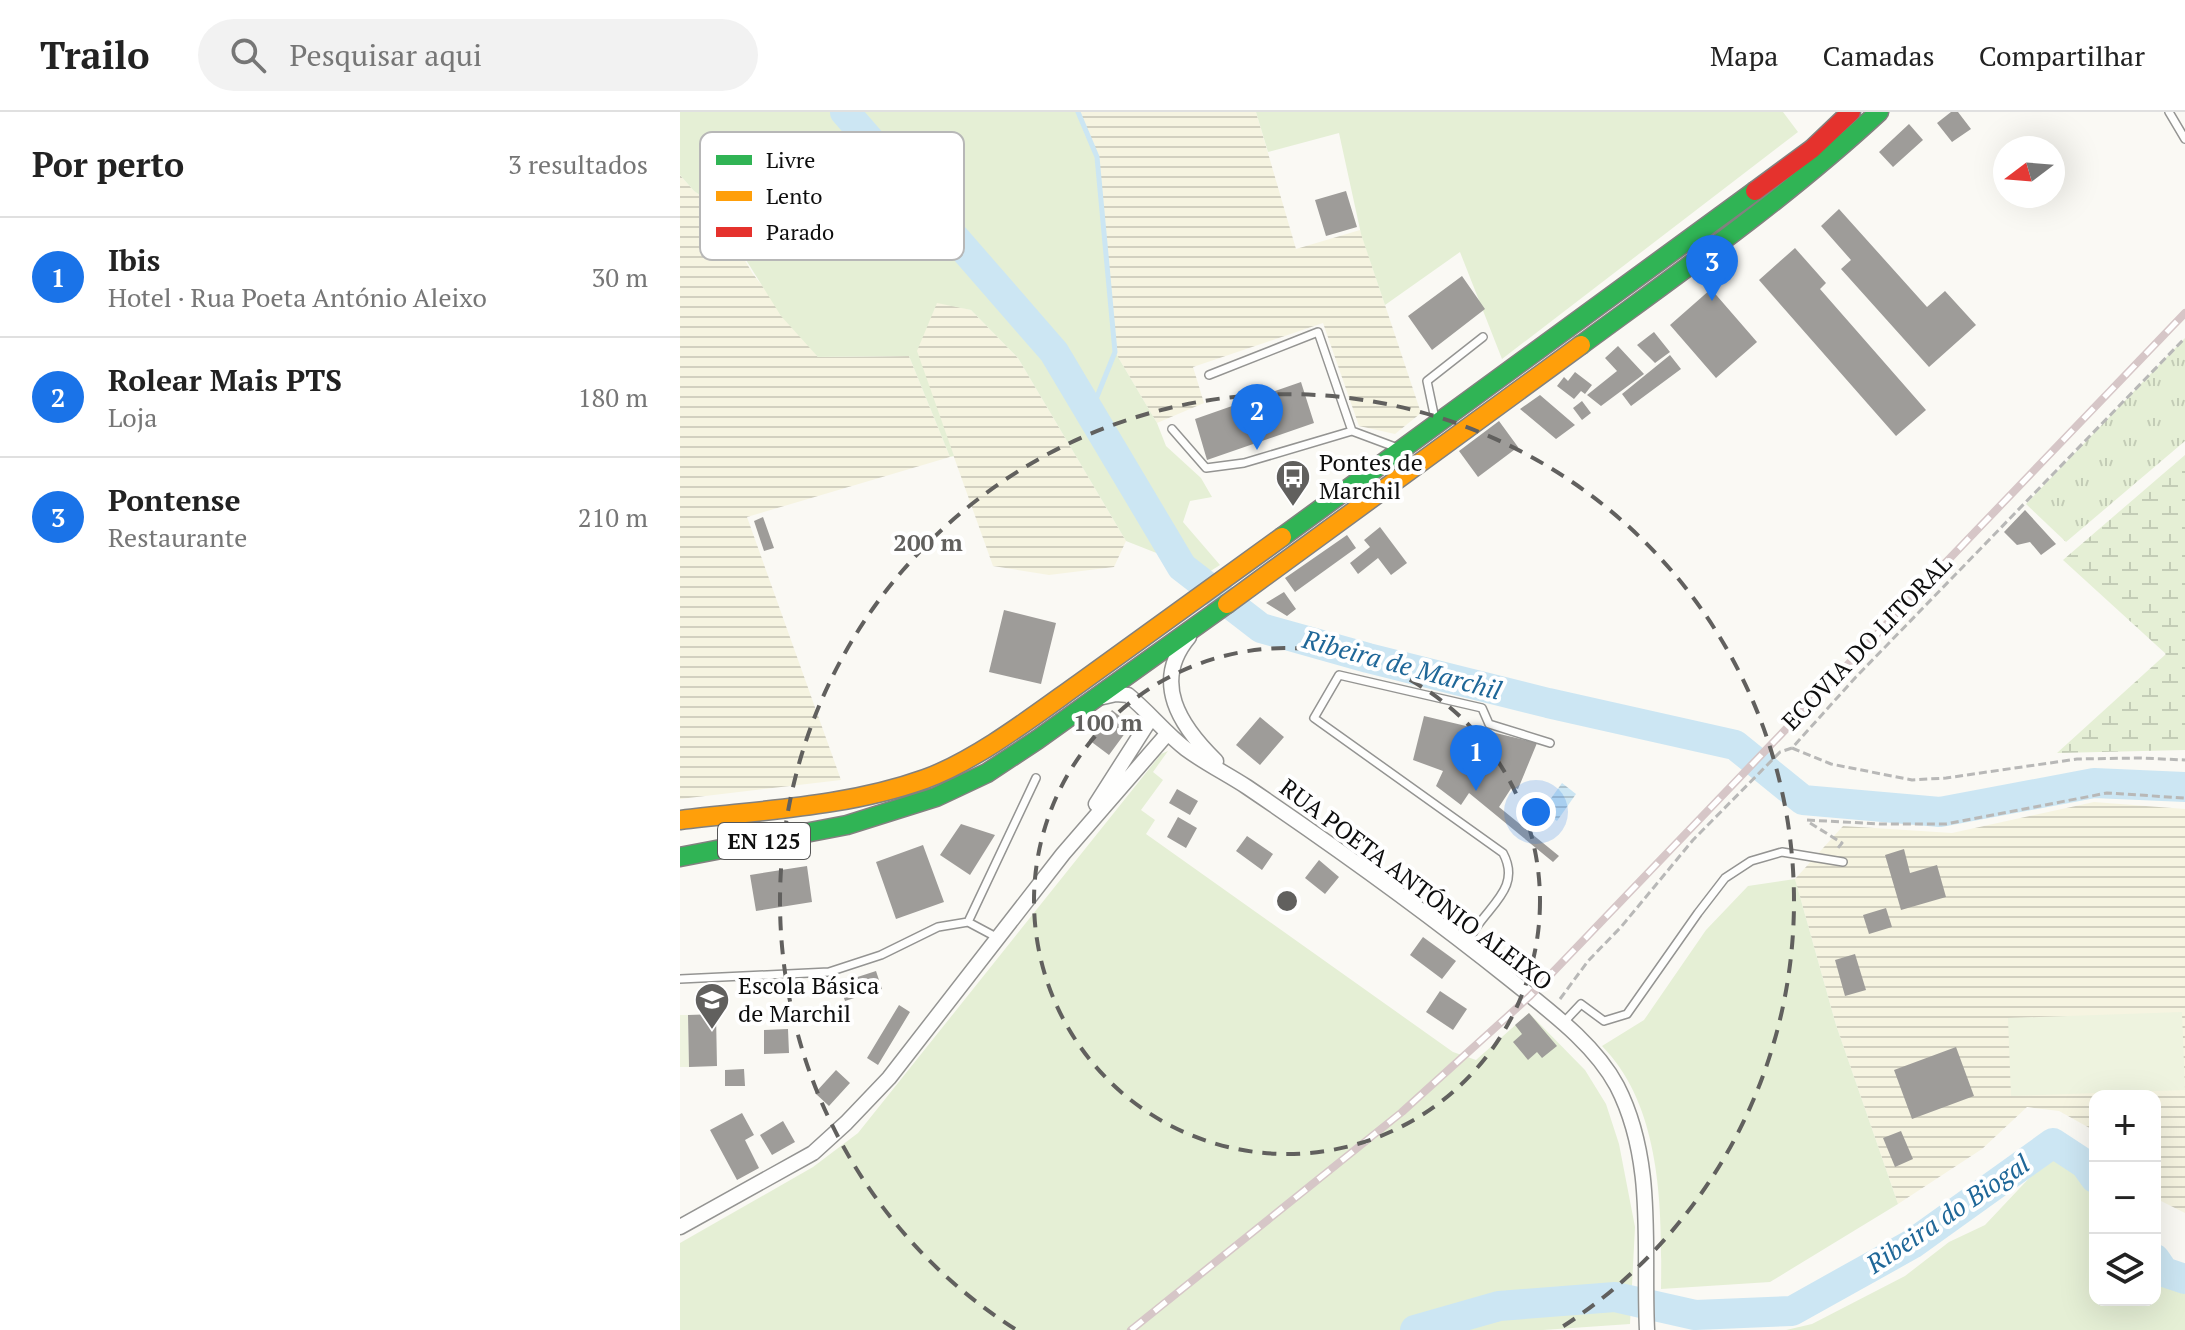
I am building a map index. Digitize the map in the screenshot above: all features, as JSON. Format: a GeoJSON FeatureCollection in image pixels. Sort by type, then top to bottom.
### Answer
{"type":"FeatureCollection","features":[{"type":"Feature","properties":{"kind":"main road"},"geometry":{"type":"LineString","coordinates":[[680,820],[835,802],[876,794],[928,778],[971,756],[1047,706],[1401,450],[1812,149],[1851,112]]}},
{"type":"Feature","properties":{"kind":"main road"},"geometry":{"type":"LineString","coordinates":[[1203,621],[1760,214],[1819,167],[1879,112]]}},
{"type":"Feature","properties":{"kind":"main road","name":"EN 125"},"geometry":{"type":"LineString","coordinates":[[680,857],[847,825],[936,797],[987,773],[1203,621]]}},
{"type":"Feature","properties":{"kind":"street","name":"RUA POETA ANTÓNIO ALEIXO"},"geometry":{"type":"LineString","coordinates":[[1203,621],[1182,646],[1174,663],[1172,697],[1192,738],[1246,787]]}},
{"type":"Feature","properties":{"kind":"street","name":"RUA POETA ANTÓNIO ALEIXO"},"geometry":{"type":"LineString","coordinates":[[1095,699],[1116,694],[1128,695],[1187,750],[1246,787],[1467,945],[1551,1012],[1593,1053],[1617,1086],[1634,1133],[1644,1186],[1648,1235],[1647,1327]]}},
{"type":"Feature","properties":{"kind":"street"},"geometry":{"type":"LineString","coordinates":[[1063,854],[1151,718]]}},
{"type":"Feature","properties":{"kind":"street"},"geometry":{"type":"LineString","coordinates":[[680,1227],[813,1153],[846,1123],[889,1078],[1063,854],[1167,734]]}},
{"type":"Feature","properties":{"kind":"lane"},"geometry":{"type":"LineString","coordinates":[[2169,112],[2185,139]]}},
{"type":"Feature","properties":{"kind":"lane"},"geometry":{"type":"LineString","coordinates":[[1209,375],[1318,332],[1352,431]]}},
{"type":"Feature","properties":{"kind":"lane"},"geometry":{"type":"LineString","coordinates":[[1436,424],[1427,381],[1483,337]]}},
{"type":"Feature","properties":{"kind":"lane"},"geometry":{"type":"LineString","coordinates":[[1172,429],[1206,468],[1244,463],[1352,431],[1401,450]]}},
{"type":"Feature","properties":{"kind":"lane"},"geometry":{"type":"LineString","coordinates":[[1467,945],[1472,933],[1508,885],[1511,868],[1503,853],[1314,718],[1339,675],[1482,708],[1489,724],[1550,743]]}},
{"type":"Feature","properties":{"kind":"lane"},"geometry":{"type":"LineString","coordinates":[[968,922],[1036,778]]}},
{"type":"Feature","properties":{"kind":"lane"},"geometry":{"type":"LineString","coordinates":[[1562,1023],[1581,1004],[1604,1021],[1627,1014],[1725,878],[1751,861],[1782,852],[1843,862]]}},
{"type":"Feature","properties":{"kind":"lane"},"geometry":{"type":"LineString","coordinates":[[680,979],[829,972],[881,955],[938,927],[968,922],[998,938]]}},
{"type":"Feature","properties":{"kind":"path","name":"ECOVIA DO LITORAL"},"geometry":{"type":"LineString","coordinates":[[1551,1012],[1588,961],[1621,927],[1693,840],[1780,752],[1792,748],[1887,645],[2185,338]]}},
{"type":"Feature","properties":{"kind":"path"},"geometry":{"type":"LineString","coordinates":[[1792,748],[1831,764],[1912,780],[2077,759],[2185,760]]}},
{"type":"Feature","properties":{"kind":"path"},"geometry":{"type":"LineString","coordinates":[[1830,860],[1842,843],[1807,820],[1946,824],[2107,793],[2185,798]]}},
{"type":"Feature","properties":{"kind":"shaded area"},"geometry":{"type":"Polygon","coordinates":[[[1078,112],[1256,112],[1296,249],[1360,230],[1421,413],[1395,434],[1359,426],[1323,323],[1193,367],[1204,403],[1157,423],[1115,352],[1097,157],[1078,112]]]}},
{"type":"Feature","properties":{"kind":"shaded area"},"geometry":{"type":"Polygon","coordinates":[[[680,175],[700,195],[700,260],[745,260],[818,357],[909,356],[950,457],[747,517],[841,780],[680,799],[680,175]]]}},
{"type":"Feature","properties":{"kind":"shaded area"},"geometry":{"type":"Polygon","coordinates":[[[937,302],[971,310],[1018,358],[1126,541],[1114,567],[1049,575],[993,566],[916,351],[937,302]]]}},
{"type":"Feature","properties":{"kind":"shaded area"},"geometry":{"type":"Polygon","coordinates":[[[2094,802],[2185,809],[2185,1213],[2161,1201],[2161,1090],[2089,1090],[2089,1128],[2059,1111],[2027,1107],[1982,1149],[1898,1204],[1836,1025],[1795,879],[1843,826],[1952,833],[2094,802]]]}},
{"type":"Feature","properties":{"kind":"green space"},"geometry":{"type":"Polygon","coordinates":[[[680,112],[1078,112],[1097,157],[1115,352],[1157,423],[1166,446],[1201,478],[1212,497],[1190,501],[1183,522],[1220,565],[1187,586],[1159,554],[1126,541],[1018,358],[971,310],[937,303],[917,351],[954,456],[950,457],[909,356],[818,357],[781,316],[746,260],[964,260],[964,132],[700,132],[700,195],[680,175],[680,112]]]}},
{"type":"Feature","properties":{"kind":"green space"},"geometry":{"type":"Polygon","coordinates":[[[1256,112],[1783,112],[1798,132],[1502,359],[1460,252],[1385,305],[1361,234],[1339,133],[1268,152],[1256,112]]]}},
{"type":"Feature","properties":{"kind":"green space"},"geometry":{"type":"Polygon","coordinates":[[[2185,338],[2185,441],[2066,542],[2026,504],[2185,338]]]}},
{"type":"Feature","properties":{"kind":"green space"},"geometry":{"type":"Polygon","coordinates":[[[2185,455],[2185,750],[2057,753],[2166,654],[2063,560],[2185,455]]]}},
{"type":"Feature","properties":{"kind":"green space"},"geometry":{"type":"Polygon","coordinates":[[[1168,751],[1153,772],[1163,780],[1141,810],[1155,820],[1146,834],[1453,1052],[1476,1060],[1529,1013],[1585,1070],[1606,1104],[1619,1144],[1635,1227],[1630,1324],[1543,1330],[680,1330],[680,1243],[813,1167],[858,1133],[1161,754],[1168,751]]]}},
{"type":"Feature","properties":{"kind":"green space"},"geometry":{"type":"Polygon","coordinates":[[[1795,879],[1836,1025],[1898,1204],[1770,1282],[1661,1289],[1659,1193],[1647,1129],[1637,1098],[1622,1071],[1602,1046],[1644,1020],[1706,930],[1748,886],[1795,879]]]}},
{"type":"Feature","properties":{"kind":"green space"},"geometry":{"type":"Polygon","coordinates":[[[2182,1012],[2185,1090],[2089,1090],[2089,1093],[2011,1096],[2008,1018],[2182,1012]]]}},
{"type":"Feature","properties":{"kind":"green space"},"geometry":{"type":"Polygon","coordinates":[[[680,1015],[688,1015],[689,1067],[680,1067],[680,1015]]]}},
{"type":"Feature","properties":{"kind":"green space"},"geometry":{"type":"Polygon","coordinates":[[[2050,1156],[2064,1161],[2089,1188],[2089,1306],[2161,1306],[2161,1279],[2185,1293],[2185,1330],[1786,1330],[1812,1324],[1905,1276],[1949,1242],[1985,1225],[2050,1156]]]}},
{"type":"Feature","properties":{"kind":"water"},"geometry":{"type":"Polygon","coordinates":[[[1562,783],[1576,794],[1557,821],[1542,811],[1562,783]]]}},
{"type":"Feature","properties":{"kind":"building"},"geometry":{"type":"Polygon","coordinates":[[[1951,112],[1958,112],[1971,129],[1952,142],[1937,123],[1951,112]]]}},
{"type":"Feature","properties":{"kind":"building"},"geometry":{"type":"Polygon","coordinates":[[[1909,124],[1923,140],[1893,167],[1879,152],[1909,124]]]}},
{"type":"Feature","properties":{"kind":"building"},"geometry":{"type":"Polygon","coordinates":[[[1346,191],[1357,227],[1326,236],[1315,200],[1346,191]]]}},
{"type":"Feature","properties":{"kind":"building"},"geometry":{"type":"Polygon","coordinates":[[[1839,209],[1927,307],[1945,291],[1976,325],[1929,367],[1841,269],[1851,260],[1821,226],[1839,209]]]}},
{"type":"Feature","properties":{"kind":"building"},"geometry":{"type":"Polygon","coordinates":[[[1795,248],[1826,283],[1820,289],[1926,410],[1896,436],[1759,280],[1795,248]]]}},
{"type":"Feature","properties":{"kind":"building"},"geometry":{"type":"Polygon","coordinates":[[[1462,276],[1485,309],[1432,350],[1408,316],[1462,276]]]}},
{"type":"Feature","properties":{"kind":"building"},"geometry":{"type":"Polygon","coordinates":[[[1711,289],[1757,342],[1716,378],[1670,325],[1711,289]]]}},
{"type":"Feature","properties":{"kind":"building"},"geometry":{"type":"Polygon","coordinates":[[[1654,332],[1670,352],[1655,363],[1637,345],[1654,332]]]}},
{"type":"Feature","properties":{"kind":"building"},"geometry":{"type":"Polygon","coordinates":[[[1618,346],[1644,374],[1601,406],[1587,395],[1617,371],[1605,358],[1618,346]]]}},
{"type":"Feature","properties":{"kind":"building"},"geometry":{"type":"Polygon","coordinates":[[[1670,355],[1681,369],[1631,406],[1622,394],[1670,355]]]}},
{"type":"Feature","properties":{"kind":"building"},"geometry":{"type":"Polygon","coordinates":[[[1575,372],[1592,385],[1585,394],[1581,391],[1574,399],[1557,386],[1564,377],[1568,381],[1575,372]]]}},
{"type":"Feature","properties":{"kind":"building"},"geometry":{"type":"Polygon","coordinates":[[[1301,382],[1314,423],[1207,460],[1195,419],[1301,382]]]}},
{"type":"Feature","properties":{"kind":"building"},"geometry":{"type":"Polygon","coordinates":[[[1540,395],[1575,425],[1556,439],[1520,409],[1540,395]]]}},
{"type":"Feature","properties":{"kind":"building"},"geometry":{"type":"Polygon","coordinates":[[[1582,401],[1591,413],[1582,420],[1573,408],[1582,401]]]}},
{"type":"Feature","properties":{"kind":"building"},"geometry":{"type":"Polygon","coordinates":[[[1499,421],[1518,447],[1478,477],[1459,451],[1499,421]]]}},
{"type":"Feature","properties":{"kind":"building"},"geometry":{"type":"Polygon","coordinates":[[[2025,510],[2056,544],[2041,555],[2030,542],[2017,545],[2004,532],[2025,510]]]}},
{"type":"Feature","properties":{"kind":"building"},"geometry":{"type":"Polygon","coordinates":[[[763,517],[774,548],[764,551],[754,521],[763,517]]]}},
{"type":"Feature","properties":{"kind":"building"},"geometry":{"type":"Polygon","coordinates":[[[1380,527],[1407,563],[1391,575],[1378,558],[1358,574],[1350,563],[1370,547],[1364,540],[1380,527]]]}},
{"type":"Feature","properties":{"kind":"building"},"geometry":{"type":"Polygon","coordinates":[[[1347,535],[1356,548],[1295,592],[1285,578],[1347,535]]]}},
{"type":"Feature","properties":{"kind":"building"},"geometry":{"type":"Polygon","coordinates":[[[1284,592],[1296,609],[1287,616],[1266,603],[1284,592]]]}},
{"type":"Feature","properties":{"kind":"building"},"geometry":{"type":"Polygon","coordinates":[[[1004,610],[1056,623],[1041,684],[989,672],[1004,610]]]}},
{"type":"Feature","properties":{"kind":"building"},"geometry":{"type":"Polygon","coordinates":[[[1112,710],[1131,725],[1109,755],[1089,740],[1112,710]]]}},
{"type":"Feature","properties":{"kind":"building"},"geometry":{"type":"Polygon","coordinates":[[[1424,716],[1537,743],[1518,789],[1512,787],[1499,807],[1559,856],[1553,862],[1469,793],[1461,805],[1436,786],[1443,771],[1413,760],[1424,716]]]}},
{"type":"Feature","properties":{"kind":"building"},"geometry":{"type":"Polygon","coordinates":[[[1260,717],[1284,737],[1260,765],[1236,745],[1260,717]]]}},
{"type":"Feature","properties":{"kind":"building"},"geometry":{"type":"Polygon","coordinates":[[[1177,789],[1198,801],[1190,815],[1169,803],[1177,789]]]}},
{"type":"Feature","properties":{"kind":"building"},"geometry":{"type":"Polygon","coordinates":[[[1178,817],[1197,828],[1186,848],[1167,837],[1178,817]]]}},
{"type":"Feature","properties":{"kind":"building"},"geometry":{"type":"Polygon","coordinates":[[[961,824],[995,835],[970,875],[940,855],[961,824]]]}},
{"type":"Feature","properties":{"kind":"building"},"geometry":{"type":"Polygon","coordinates":[[[1247,836],[1273,854],[1262,870],[1236,851],[1247,836]]]}},
{"type":"Feature","properties":{"kind":"building"},"geometry":{"type":"Polygon","coordinates":[[[923,845],[944,902],[896,919],[876,862],[923,845]]]}},
{"type":"Feature","properties":{"kind":"building"},"geometry":{"type":"Polygon","coordinates":[[[1904,849],[1910,873],[1937,865],[1946,897],[1901,910],[1885,855],[1904,849]]]}},
{"type":"Feature","properties":{"kind":"building"},"geometry":{"type":"Polygon","coordinates":[[[1319,860],[1339,877],[1325,894],[1305,878],[1319,860]]]}},
{"type":"Feature","properties":{"kind":"building"},"geometry":{"type":"Polygon","coordinates":[[[807,866],[812,902],[756,911],[750,875],[807,866]]]}},
{"type":"Feature","properties":{"kind":"building"},"geometry":{"type":"Polygon","coordinates":[[[1886,908],[1892,927],[1869,934],[1863,915],[1886,908]]]}},
{"type":"Feature","properties":{"kind":"building"},"geometry":{"type":"Polygon","coordinates":[[[1423,937],[1456,961],[1442,979],[1410,955],[1423,937]]]}},
{"type":"Feature","properties":{"kind":"building"},"geometry":{"type":"Polygon","coordinates":[[[1855,954],[1866,990],[1845,996],[1835,960],[1855,954]]]}},
{"type":"Feature","properties":{"kind":"building"},"geometry":{"type":"Polygon","coordinates":[[[876,971],[882,989],[845,1001],[839,983],[876,971]]]}},
{"type":"Feature","properties":{"kind":"building"},"geometry":{"type":"Polygon","coordinates":[[[1440,991],[1467,1009],[1453,1030],[1426,1012],[1440,991]]]}},
{"type":"Feature","properties":{"kind":"building"},"geometry":{"type":"Polygon","coordinates":[[[899,1005],[910,1012],[878,1065],[867,1058],[899,1005]]]}},
{"type":"Feature","properties":{"kind":"building"},"geometry":{"type":"Polygon","coordinates":[[[1529,1013],[1557,1046],[1542,1058],[1537,1052],[1528,1060],[1513,1042],[1522,1034],[1515,1025],[1529,1013]]]}},
{"type":"Feature","properties":{"kind":"building"},"geometry":{"type":"Polygon","coordinates":[[[716,1014],[717,1066],[689,1067],[688,1015],[716,1014]]]}},
{"type":"Feature","properties":{"kind":"building"},"geometry":{"type":"Polygon","coordinates":[[[788,1029],[789,1053],[764,1054],[764,1030],[788,1029]]]}},
{"type":"Feature","properties":{"kind":"building"},"geometry":{"type":"Polygon","coordinates":[[[1956,1047],[1974,1096],[1912,1119],[1894,1070],[1956,1047]]]}},
{"type":"Feature","properties":{"kind":"building"},"geometry":{"type":"Polygon","coordinates":[[[744,1069],[745,1086],[725,1086],[725,1070],[744,1069]]]}},
{"type":"Feature","properties":{"kind":"building"},"geometry":{"type":"Polygon","coordinates":[[[836,1070],[850,1083],[829,1106],[815,1093],[836,1070]]]}},
{"type":"Feature","properties":{"kind":"building"},"geometry":{"type":"Polygon","coordinates":[[[742,1113],[754,1135],[745,1140],[759,1168],[737,1180],[710,1130],[742,1113]]]}},
{"type":"Feature","properties":{"kind":"building"},"geometry":{"type":"Polygon","coordinates":[[[783,1121],[795,1142],[772,1155],[760,1135],[783,1121]]]}},
{"type":"Feature","properties":{"kind":"building"},"geometry":{"type":"Polygon","coordinates":[[[1901,1131],[1913,1159],[1895,1167],[1883,1138],[1901,1131]]]}},
{"type":"Feature","properties":{"kind":"waterway","name":"Ribeira de Marchil"},"geometry":{"type":"LineString","coordinates":[[845,112],[862,132]]}},
{"type":"Feature","properties":{"kind":"waterway"},"geometry":{"type":"LineString","coordinates":[[1078,112],[1097,157],[1115,352],[1090,414]]}},
{"type":"Feature","properties":{"kind":"waterway","name":"Ribeira de Marchil"},"geometry":{"type":"LineString","coordinates":[[964,249],[1054,352],[1182,567],[1261,628],[1548,703],[1735,745],[1803,800],[1940,812],[2094,783],[2185,787]]}},
{"type":"Feature","properties":{"kind":"waterway","name":"Ribeira do Biogal"},"geometry":{"type":"LineString","coordinates":[[1415,1330],[1499,1306],[1615,1297],[1695,1315],[1792,1311],[1912,1244],[2053,1143],[2089,1170]]}},
{"type":"Feature","properties":{"kind":"waterway","name":"Ribeira do Biogal"},"geometry":{"type":"LineString","coordinates":[[2161,1268],[2164,1272],[2185,1279]]}},
{"type":"Feature","properties":{"kind":"railway"},"geometry":{"type":"LineString","coordinates":[[1131,1330],[1402,1112],[1530,996],[2185,313]]}},
{"type":"Feature","properties":{"kind":"traffic: fast"},"geometry":{"type":"LineString","coordinates":[[1581,345],[1771,204],[1879,112]]}},
{"type":"Feature","properties":{"kind":"traffic: fast"},"geometry":{"type":"LineString","coordinates":[[1282,537],[1755,191]]}},
{"type":"Feature","properties":{"kind":"traffic: fast"},"geometry":{"type":"LineString","coordinates":[[680,857],[847,825],[936,797],[987,773],[1037,740],[1227,604]]}},
{"type":"Feature","properties":{"kind":"traffic: slow"},"geometry":{"type":"LineString","coordinates":[[1227,604],[1581,345]]}},
{"type":"Feature","properties":{"kind":"traffic: slow"},"geometry":{"type":"LineString","coordinates":[[680,820],[835,802],[895,788],[945,771],[1025,722],[1282,537]]}},
{"type":"Feature","properties":{"kind":"traffic: jam"},"geometry":{"type":"LineString","coordinates":[[1755,191],[1812,149],[1851,112]]}},
{"type":"Feature","properties":{"kind":"place","name":"Pontense"},"geometry":{"type":"Point","coordinates":[1712,301]}},
{"type":"Feature","properties":{"kind":"place","name":"Rolear Mais PTS"},"geometry":{"type":"Point","coordinates":[1257,450]}},
{"type":"Feature","properties":{"kind":"place","name":"Pontes de Marchil"},"geometry":{"type":"Point","coordinates":[1293,508]}},
{"type":"Feature","properties":{"kind":"place","name":"Ibis"},"geometry":{"type":"Point","coordinates":[1476,791]}},
{"type":"Feature","properties":{"kind":"place","name":"Escola Básica de Marchil"},"geometry":{"type":"Point","coordinates":[712,1031]}}]}
